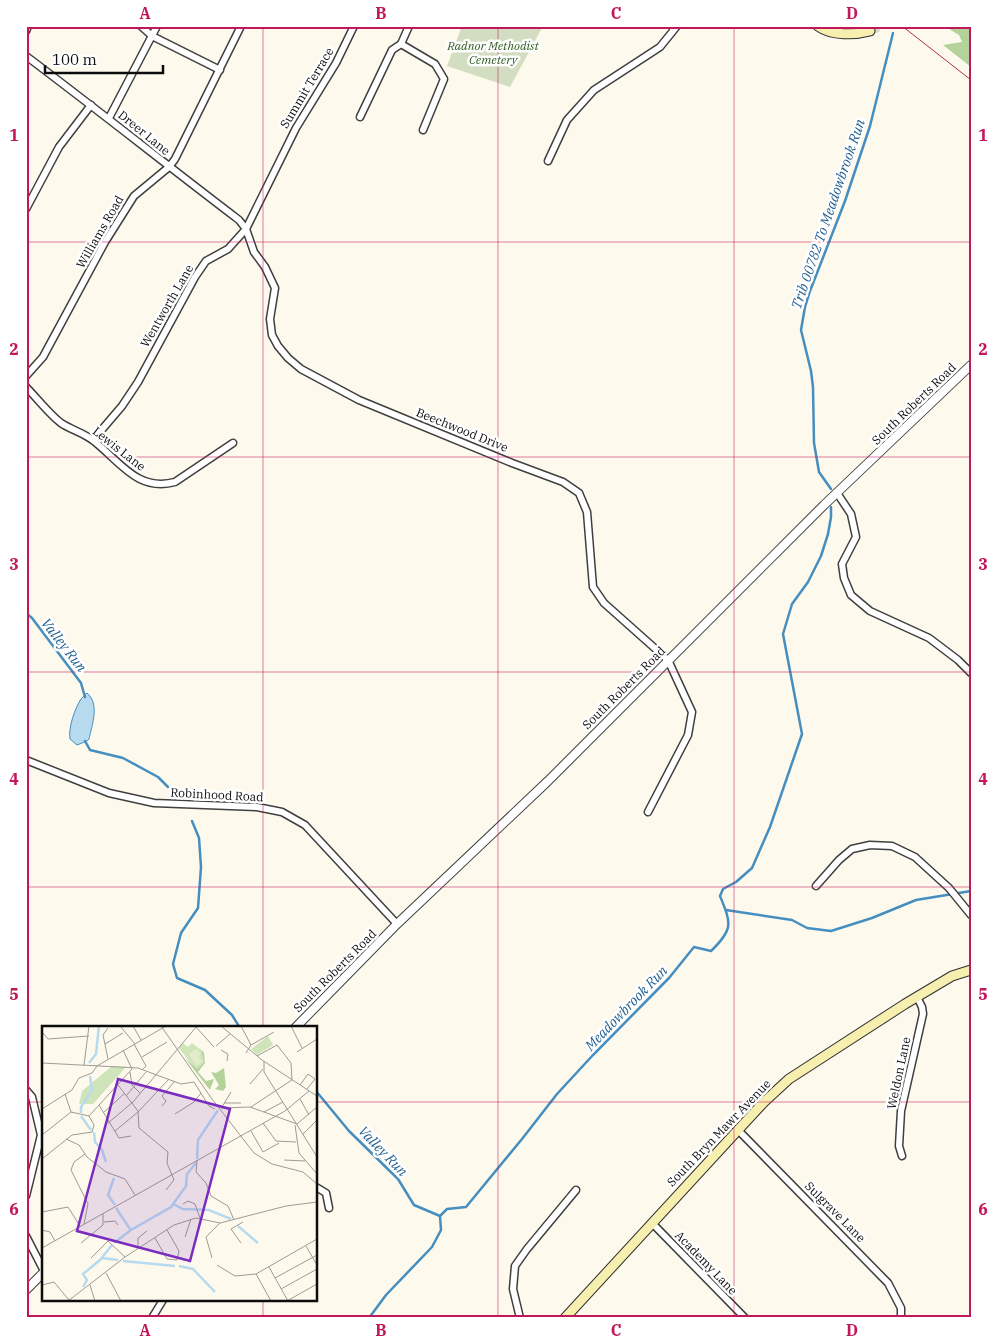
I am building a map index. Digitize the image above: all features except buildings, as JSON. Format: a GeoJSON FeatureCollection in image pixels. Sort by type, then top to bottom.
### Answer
{"type":"FeatureCollection","features":[{"type":"Feature","properties":{"kind":"main road"},"geometry":{"type":"LineString","coordinates":[[818,26],[836,33],[860,34],[870,31]]}},
{"type":"Feature","properties":{"kind":"main road","name":"South Bryn Mawr Avenue"},"geometry":{"type":"LineString","coordinates":[[565,1318],[764,1102],[789,1079],[952,976],[971,970]]}},
{"type":"Feature","properties":{"kind":"street"},"geometry":{"type":"LineString","coordinates":[[26,31],[28,26]]}},
{"type":"Feature","properties":{"kind":"street"},"geometry":{"type":"LineString","coordinates":[[141,26],[152,36],[220,70]]}},
{"type":"Feature","properties":{"kind":"street"},"geometry":{"type":"LineString","coordinates":[[109,118],[158,26]]}},
{"type":"Feature","properties":{"kind":"street","name":"Williams Road"},"geometry":{"type":"LineString","coordinates":[[26,376],[43,357],[105,242],[134,196],[175,160],[241,26]]}},
{"type":"Feature","properties":{"kind":"street","name":"Summit Terrace"},"geometry":{"type":"LineString","coordinates":[[278,162],[296,128],[336,64],[354,26]]}},
{"type":"Feature","properties":{"kind":"street"},"geometry":{"type":"LineString","coordinates":[[360,117],[392,50],[401,44],[410,26]]}},
{"type":"Feature","properties":{"kind":"street"},"geometry":{"type":"LineString","coordinates":[[548,161],[567,120],[594,90],[660,47],[677,26]]}},
{"type":"Feature","properties":{"kind":"street"},"geometry":{"type":"LineString","coordinates":[[401,44],[435,64],[444,79],[423,130]]}},
{"type":"Feature","properties":{"kind":"street","name":"Dreer Lane"},"geometry":{"type":"LineString","coordinates":[[26,56],[109,118],[169,167],[239,220],[246,229]]}},
{"type":"Feature","properties":{"kind":"street"},"geometry":{"type":"LineString","coordinates":[[26,209],[59,147],[91,105]]}},
{"type":"Feature","properties":{"kind":"street","name":"Wentworth Lane"},"geometry":{"type":"LineString","coordinates":[[93,440],[122,406],[138,382],[195,277],[206,261],[228,250],[246,229],[278,162]]}},
{"type":"Feature","properties":{"kind":"street","name":"Beechwood Drive"},"geometry":{"type":"LineString","coordinates":[[246,229],[254,252],[265,267],[275,288],[270,319],[272,334],[278,346],[288,358],[301,369],[359,400],[512,463],[564,482],[579,493],[587,512],[593,587],[604,604],[668,660]]}},
{"type":"Feature","properties":{"kind":"street","name":"South Roberts Road"},"geometry":{"type":"LineString","coordinates":[[297,1026],[397,924],[548,781],[837,493],[971,365]]}},
{"type":"Feature","properties":{"kind":"street","name":"Lewis Lane"},"geometry":{"type":"LineString","coordinates":[[26,387],[60,422],[93,440],[125,470],[145,482],[165,485],[175,482],[233,443]]}},
{"type":"Feature","properties":{"kind":"street"},"geometry":{"type":"LineString","coordinates":[[837,493],[851,514],[856,537],[842,564],[844,578],[851,595],[870,611],[929,638],[958,660],[971,673]]}},
{"type":"Feature","properties":{"kind":"street"},"geometry":{"type":"LineString","coordinates":[[648,812],[688,736],[692,712],[668,660]]}},
{"type":"Feature","properties":{"kind":"street","name":"Robinhood Road"},"geometry":{"type":"LineString","coordinates":[[26,760],[109,793],[154,803],[257,807],[282,812],[305,825],[397,924]]}},
{"type":"Feature","properties":{"kind":"street"},"geometry":{"type":"LineString","coordinates":[[816,886],[839,860],[852,849],[870,845],[892,846],[915,856],[948,888],[970,914]]}},
{"type":"Feature","properties":{"kind":"street","name":"Weldon Lane"},"geometry":{"type":"LineString","coordinates":[[902,1156],[899,1146],[901,1111],[923,1014],[917,997]]}},
{"type":"Feature","properties":{"kind":"street"},"geometry":{"type":"LineString","coordinates":[[26,1090],[32,1097],[41,1135],[26,1196]]}},
{"type":"Feature","properties":{"kind":"street","name":"Sulgrave Lane"},"geometry":{"type":"LineString","coordinates":[[738,1130],[888,1283],[901,1308],[901,1318]]}},
{"type":"Feature","properties":{"kind":"street"},"geometry":{"type":"LineString","coordinates":[[318,1188],[326,1193],[329,1208]]}},
{"type":"Feature","properties":{"kind":"street"},"geometry":{"type":"LineString","coordinates":[[520,1318],[513,1289],[516,1266],[576,1190]]}},
{"type":"Feature","properties":{"kind":"street","name":"Academy Lane"},"geometry":{"type":"LineString","coordinates":[[652,1223],[745,1318]]}},
{"type":"Feature","properties":{"kind":"street"},"geometry":{"type":"LineString","coordinates":[[26,1236],[42,1267]]}},
{"type":"Feature","properties":{"kind":"street"},"geometry":{"type":"LineString","coordinates":[[26,1290],[42,1273]]}},
{"type":"Feature","properties":{"kind":"street"},"geometry":{"type":"LineString","coordinates":[[152,1318],[162,1302]]}},
{"type":"Feature","properties":{"kind":"green space","name":"Radnor Methodist Cemetery"},"geometry":{"type":"Polygon","coordinates":[[[462,26],[543,26],[510,87],[447,66],[462,26]]]}},
{"type":"Feature","properties":{"kind":"green space"},"geometry":{"type":"Polygon","coordinates":[[[944,26],[963,26],[971,30],[971,67],[943,45],[962,42],[959,35],[944,26]]]}},
{"type":"Feature","properties":{"kind":"water"},"geometry":{"type":"Polygon","coordinates":[[[87,693],[93,703],[93,721],[89,739],[77,745],[70,739],[71,724],[81,699],[87,693]]]}},
{"type":"Feature","properties":{"kind":"waterway","name":"Trib 00782 To Meadowbrook Run"},"geometry":{"type":"LineString","coordinates":[[831,489],[819,472],[814,443],[811,371],[801,330],[810,291],[845,201],[870,126],[893,33]]}},
{"type":"Feature","properties":{"kind":"waterway","name":"Meadowbrook Run"},"geometry":{"type":"LineString","coordinates":[[369,1318],[386,1295],[432,1247],[441,1230],[440,1216],[447,1209],[466,1207],[557,1094],[669,978],[694,947],[711,951],[724,937],[727,931],[728,919],[720,896],[723,889],[736,882],[752,868],[770,827],[802,734],[783,634],[792,604],[808,582],[821,556],[828,534],[831,507]]}},
{"type":"Feature","properties":{"kind":"waterway","name":"Valley Run"},"geometry":{"type":"LineString","coordinates":[[26,613],[32,618],[81,683],[85,697]]}},
{"type":"Feature","properties":{"kind":"waterway","name":"Valley Run"},"geometry":{"type":"LineString","coordinates":[[85,741],[90,750],[123,758],[158,777],[168,787]]}},
{"type":"Feature","properties":{"kind":"waterway","name":"Valley Run"},"geometry":{"type":"LineString","coordinates":[[192,821],[199,838],[201,867],[198,908],[181,933],[173,964],[177,978],[205,990],[232,1015],[239,1026]]}},
{"type":"Feature","properties":{"kind":"waterway","name":"Meadowbrook Run"},"geometry":{"type":"LineString","coordinates":[[726,910],[792,920],[807,928],[831,931],[872,918],[916,900],[971,891]]}},
{"type":"Feature","properties":{"kind":"waterway","name":"Valley Run"},"geometry":{"type":"LineString","coordinates":[[318,1093],[349,1131],[398,1179],[414,1205],[440,1216]]}},
{"type":"Feature","properties":{"kind":"tunnel"},"geometry":{"type":"LineString","coordinates":[[870,31],[880,26]]}},
{"type":"Feature","properties":{"kind":"tram line"},"geometry":{"type":"LineString","coordinates":[[902,26],[971,80]]}}]}
